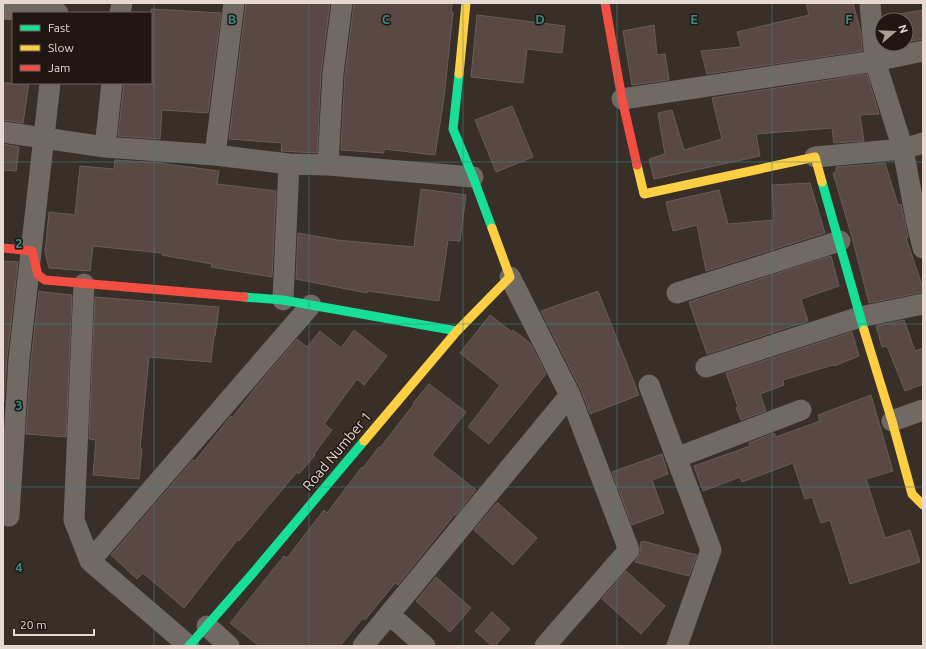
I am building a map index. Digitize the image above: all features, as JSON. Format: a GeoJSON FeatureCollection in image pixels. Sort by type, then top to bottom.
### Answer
{"type":"FeatureCollection","features":[{"type":"Feature","properties":{"kind":"street"},"geometry":{"type":"LineString","coordinates":[[215,155],[234,3]]}},
{"type":"Feature","properties":{"kind":"street"},"geometry":{"type":"LineString","coordinates":[[328,165],[333,73],[342,3]]}},
{"type":"Feature","properties":{"kind":"street"},"geometry":{"type":"LineString","coordinates":[[466,3],[453,129],[473,177],[510,277],[570,395],[629,550],[545,646]]}},
{"type":"Feature","properties":{"kind":"street"},"geometry":{"type":"LineString","coordinates":[[870,3],[876,61],[913,146],[923,248]]}},
{"type":"Feature","properties":{"kind":"street"},"geometry":{"type":"LineString","coordinates":[[608,4],[622,99],[644,194],[815,157],[913,146]]}},
{"type":"Feature","properties":{"kind":"street"},"geometry":{"type":"LineString","coordinates":[[3,9],[44,12]]}},
{"type":"Feature","properties":{"kind":"street"},"geometry":{"type":"LineString","coordinates":[[622,99],[876,61],[923,51]]}},
{"type":"Feature","properties":{"kind":"street"},"geometry":{"type":"LineString","coordinates":[[3,514],[9,516],[11,358],[32,251],[50,84]]}},
{"type":"Feature","properties":{"kind":"street"},"geometry":{"type":"LineString","coordinates":[[105,147],[112,84]]}},
{"type":"Feature","properties":{"kind":"street"},"geometry":{"type":"LineString","coordinates":[[3,132],[105,147],[215,155],[289,164],[328,165],[473,177]]}},
{"type":"Feature","properties":{"kind":"street"},"geometry":{"type":"LineString","coordinates":[[815,157],[912,494],[923,505]]}},
{"type":"Feature","properties":{"kind":"street"},"geometry":{"type":"LineString","coordinates":[[283,300],[289,164]]}},
{"type":"Feature","properties":{"kind":"street"},"geometry":{"type":"LineString","coordinates":[[677,293],[840,241]]}},
{"type":"Feature","properties":{"kind":"street"},"geometry":{"type":"LineString","coordinates":[[3,248],[32,251]]}},
{"type":"Feature","properties":{"kind":"street"},"geometry":{"type":"LineString","coordinates":[[32,251],[38,275],[45,280],[283,300],[457,330]]}},
{"type":"Feature","properties":{"kind":"street","name":"Road Number 1"},"geometry":{"type":"LineString","coordinates":[[189,646],[457,330],[510,277]]}},
{"type":"Feature","properties":{"kind":"street"},"geometry":{"type":"LineString","coordinates":[[84,284],[74,520],[90,561],[189,646]]}},
{"type":"Feature","properties":{"kind":"street"},"geometry":{"type":"LineString","coordinates":[[706,367],[860,316],[923,304]]}},
{"type":"Feature","properties":{"kind":"street"},"geometry":{"type":"LineString","coordinates":[[90,561],[311,305]]}},
{"type":"Feature","properties":{"kind":"street"},"geometry":{"type":"LineString","coordinates":[[649,385],[711,550],[677,646]]}},
{"type":"Feature","properties":{"kind":"street"},"geometry":{"type":"LineString","coordinates":[[363,646],[570,395]]}},
{"type":"Feature","properties":{"kind":"street"},"geometry":{"type":"LineString","coordinates":[[676,458],[801,410]]}},
{"type":"Feature","properties":{"kind":"street"},"geometry":{"type":"LineString","coordinates":[[892,421],[923,410]]}},
{"type":"Feature","properties":{"kind":"street"},"geometry":{"type":"LineString","coordinates":[[389,614],[425,646]]}},
{"type":"Feature","properties":{"kind":"street"},"geometry":{"type":"LineString","coordinates":[[207,626],[230,646]]}},
{"type":"Feature","properties":{"kind":"building"},"geometry":{"type":"Polygon","coordinates":[[[246,3],[330,3],[321,72],[317,153],[281,151],[282,143],[229,139],[246,3]]]}},
{"type":"Feature","properties":{"kind":"building"},"geometry":{"type":"Polygon","coordinates":[[[354,3],[452,3],[451,12],[453,12],[444,98],[435,155],[384,149],[384,153],[341,150],[345,74],[354,3]]]}},
{"type":"Feature","properties":{"kind":"building"},"geometry":{"type":"Polygon","coordinates":[[[806,3],[853,3],[861,33],[862,51],[707,74],[701,51],[741,47],[737,32],[809,15],[806,3]]]}},
{"type":"Feature","properties":{"kind":"building"},"geometry":{"type":"Polygon","coordinates":[[[151,9],[221,13],[208,113],[162,110],[160,139],[118,136],[124,84],[152,84],[151,9]]]}},
{"type":"Feature","properties":{"kind":"building"},"geometry":{"type":"Polygon","coordinates":[[[923,10],[923,39],[914,41],[914,12],[911,12],[923,10]]]}},
{"type":"Feature","properties":{"kind":"building"},"geometry":{"type":"Polygon","coordinates":[[[477,15],[565,26],[562,53],[527,49],[523,83],[471,77],[477,15]]]}},
{"type":"Feature","properties":{"kind":"building"},"geometry":{"type":"Polygon","coordinates":[[[654,25],[657,55],[665,54],[669,80],[632,85],[623,31],[654,25]]]}},
{"type":"Feature","properties":{"kind":"building"},"geometry":{"type":"Polygon","coordinates":[[[867,74],[879,114],[860,115],[864,141],[834,143],[832,128],[756,134],[760,156],[654,179],[649,159],[665,154],[658,113],[672,110],[684,150],[722,139],[712,98],[867,74]]]}},
{"type":"Feature","properties":{"kind":"building"},"geometry":{"type":"Polygon","coordinates":[[[3,83],[29,84],[23,123],[3,120],[3,83]]]}},
{"type":"Feature","properties":{"kind":"building"},"geometry":{"type":"Polygon","coordinates":[[[512,106],[533,157],[496,172],[475,120],[512,106]]]}},
{"type":"Feature","properties":{"kind":"building"},"geometry":{"type":"Polygon","coordinates":[[[3,144],[19,147],[16,171],[3,170],[3,144]]]}},
{"type":"Feature","properties":{"kind":"building"},"geometry":{"type":"Polygon","coordinates":[[[115,160],[159,163],[219,171],[217,184],[276,191],[272,277],[211,267],[212,264],[162,255],[162,253],[93,246],[90,271],[49,268],[45,251],[49,212],[75,215],[80,166],[114,169],[115,160]]]}},
{"type":"Feature","properties":{"kind":"building"},"geometry":{"type":"Polygon","coordinates":[[[885,163],[898,205],[901,204],[908,237],[906,238],[923,288],[923,292],[869,303],[852,237],[833,173],[836,172],[836,167],[885,163]]]}},
{"type":"Feature","properties":{"kind":"building"},"geometry":{"type":"Polygon","coordinates":[[[810,183],[825,233],[706,271],[697,225],[673,231],[666,202],[719,190],[728,224],[774,220],[772,185],[810,183]]]}},
{"type":"Feature","properties":{"kind":"building"},"geometry":{"type":"Polygon","coordinates":[[[421,189],[466,195],[460,241],[448,240],[439,301],[367,291],[367,293],[296,279],[298,233],[337,240],[414,247],[421,189]]]}},
{"type":"Feature","properties":{"kind":"building"},"geometry":{"type":"Polygon","coordinates":[[[831,256],[839,286],[801,299],[808,321],[707,354],[689,302],[831,256]]]}},
{"type":"Feature","properties":{"kind":"building"},"geometry":{"type":"Polygon","coordinates":[[[3,261],[18,262],[7,358],[4,402],[3,402],[3,261]]]}},
{"type":"Feature","properties":{"kind":"building"},"geometry":{"type":"Polygon","coordinates":[[[39,291],[72,295],[66,437],[26,434],[31,360],[39,291]]]}},
{"type":"Feature","properties":{"kind":"building"},"geometry":{"type":"Polygon","coordinates":[[[598,291],[639,395],[590,414],[581,390],[541,311],[598,291]]]}},
{"type":"Feature","properties":{"kind":"building"},"geometry":{"type":"Polygon","coordinates":[[[95,297],[219,307],[211,362],[149,357],[140,449],[142,449],[139,479],[93,475],[96,440],[89,439],[95,297]]]}},
{"type":"Feature","properties":{"kind":"building"},"geometry":{"type":"Polygon","coordinates":[[[490,315],[512,332],[513,330],[530,343],[546,374],[489,444],[468,427],[500,385],[460,353],[490,315]]]}},
{"type":"Feature","properties":{"kind":"building"},"geometry":{"type":"Polygon","coordinates":[[[904,320],[915,351],[923,348],[923,384],[905,391],[887,346],[882,347],[876,326],[904,320]]]}},
{"type":"Feature","properties":{"kind":"building"},"geometry":{"type":"Polygon","coordinates":[[[354,330],[387,356],[364,385],[357,379],[324,424],[332,430],[314,454],[315,455],[299,474],[297,472],[239,541],[238,539],[184,608],[143,573],[137,579],[111,555],[193,460],[195,461],[231,416],[232,418],[297,339],[307,347],[320,331],[341,348],[354,330]]]}},
{"type":"Feature","properties":{"kind":"building"},"geometry":{"type":"Polygon","coordinates":[[[852,332],[859,356],[834,366],[833,365],[783,380],[784,385],[760,394],[766,411],[741,420],[726,373],[852,332]]]}},
{"type":"Feature","properties":{"kind":"building"},"geometry":{"type":"Polygon","coordinates":[[[429,384],[466,412],[432,455],[476,490],[398,585],[395,583],[365,620],[363,618],[340,646],[259,646],[230,623],[284,556],[287,558],[324,510],[327,513],[362,467],[363,468],[379,447],[380,448],[429,384]]]}},
{"type":"Feature","properties":{"kind":"building"},"geometry":{"type":"Polygon","coordinates":[[[871,395],[893,471],[866,479],[885,538],[910,530],[920,562],[850,584],[830,520],[821,523],[812,497],[805,499],[793,463],[742,482],[740,477],[703,491],[694,466],[750,446],[749,443],[774,433],[776,437],[820,421],[818,415],[871,395]]]}},
{"type":"Feature","properties":{"kind":"building"},"geometry":{"type":"Polygon","coordinates":[[[662,454],[668,474],[652,480],[664,513],[632,525],[612,472],[662,454]]]}},
{"type":"Feature","properties":{"kind":"building"},"geometry":{"type":"Polygon","coordinates":[[[498,503],[537,538],[513,565],[474,530],[498,503]]]}},
{"type":"Feature","properties":{"kind":"building"},"geometry":{"type":"Polygon","coordinates":[[[642,541],[697,555],[689,576],[635,562],[641,552],[640,544],[642,541]]]}},
{"type":"Feature","properties":{"kind":"building"},"geometry":{"type":"Polygon","coordinates":[[[626,571],[665,606],[641,634],[602,599],[626,571]]]}},
{"type":"Feature","properties":{"kind":"building"},"geometry":{"type":"Polygon","coordinates":[[[436,577],[471,608],[450,632],[416,601],[436,577]]]}},
{"type":"Feature","properties":{"kind":"building"},"geometry":{"type":"Polygon","coordinates":[[[492,612],[510,629],[495,646],[492,646],[475,631],[492,612]]]}},
{"type":"Feature","properties":{"kind":"traffic: fast"},"geometry":{"type":"LineString","coordinates":[[459,74],[453,129],[492,228]]}},
{"type":"Feature","properties":{"kind":"traffic: fast"},"geometry":{"type":"LineString","coordinates":[[822,182],[864,330]]}},
{"type":"Feature","properties":{"kind":"traffic: fast"},"geometry":{"type":"LineString","coordinates":[[244,297],[283,300],[457,331]]}},
{"type":"Feature","properties":{"kind":"traffic: fast"},"geometry":{"type":"LineString","coordinates":[[189,646],[253,573],[364,441]]}},
{"type":"Feature","properties":{"kind":"traffic: slow"},"geometry":{"type":"LineString","coordinates":[[459,74],[466,3]]}},
{"type":"Feature","properties":{"kind":"traffic: slow"},"geometry":{"type":"LineString","coordinates":[[637,165],[644,194],[815,157],[822,182]]}},
{"type":"Feature","properties":{"kind":"traffic: slow"},"geometry":{"type":"LineString","coordinates":[[364,441],[457,331],[510,277],[492,228]]}},
{"type":"Feature","properties":{"kind":"traffic: slow"},"geometry":{"type":"LineString","coordinates":[[864,330],[892,421],[912,494],[923,505]]}},
{"type":"Feature","properties":{"kind":"traffic: jam"},"geometry":{"type":"LineString","coordinates":[[605,3],[622,99],[637,165]]}},
{"type":"Feature","properties":{"kind":"traffic: jam"},"geometry":{"type":"LineString","coordinates":[[3,248],[32,251],[38,275],[45,280],[244,297]]}}]}
